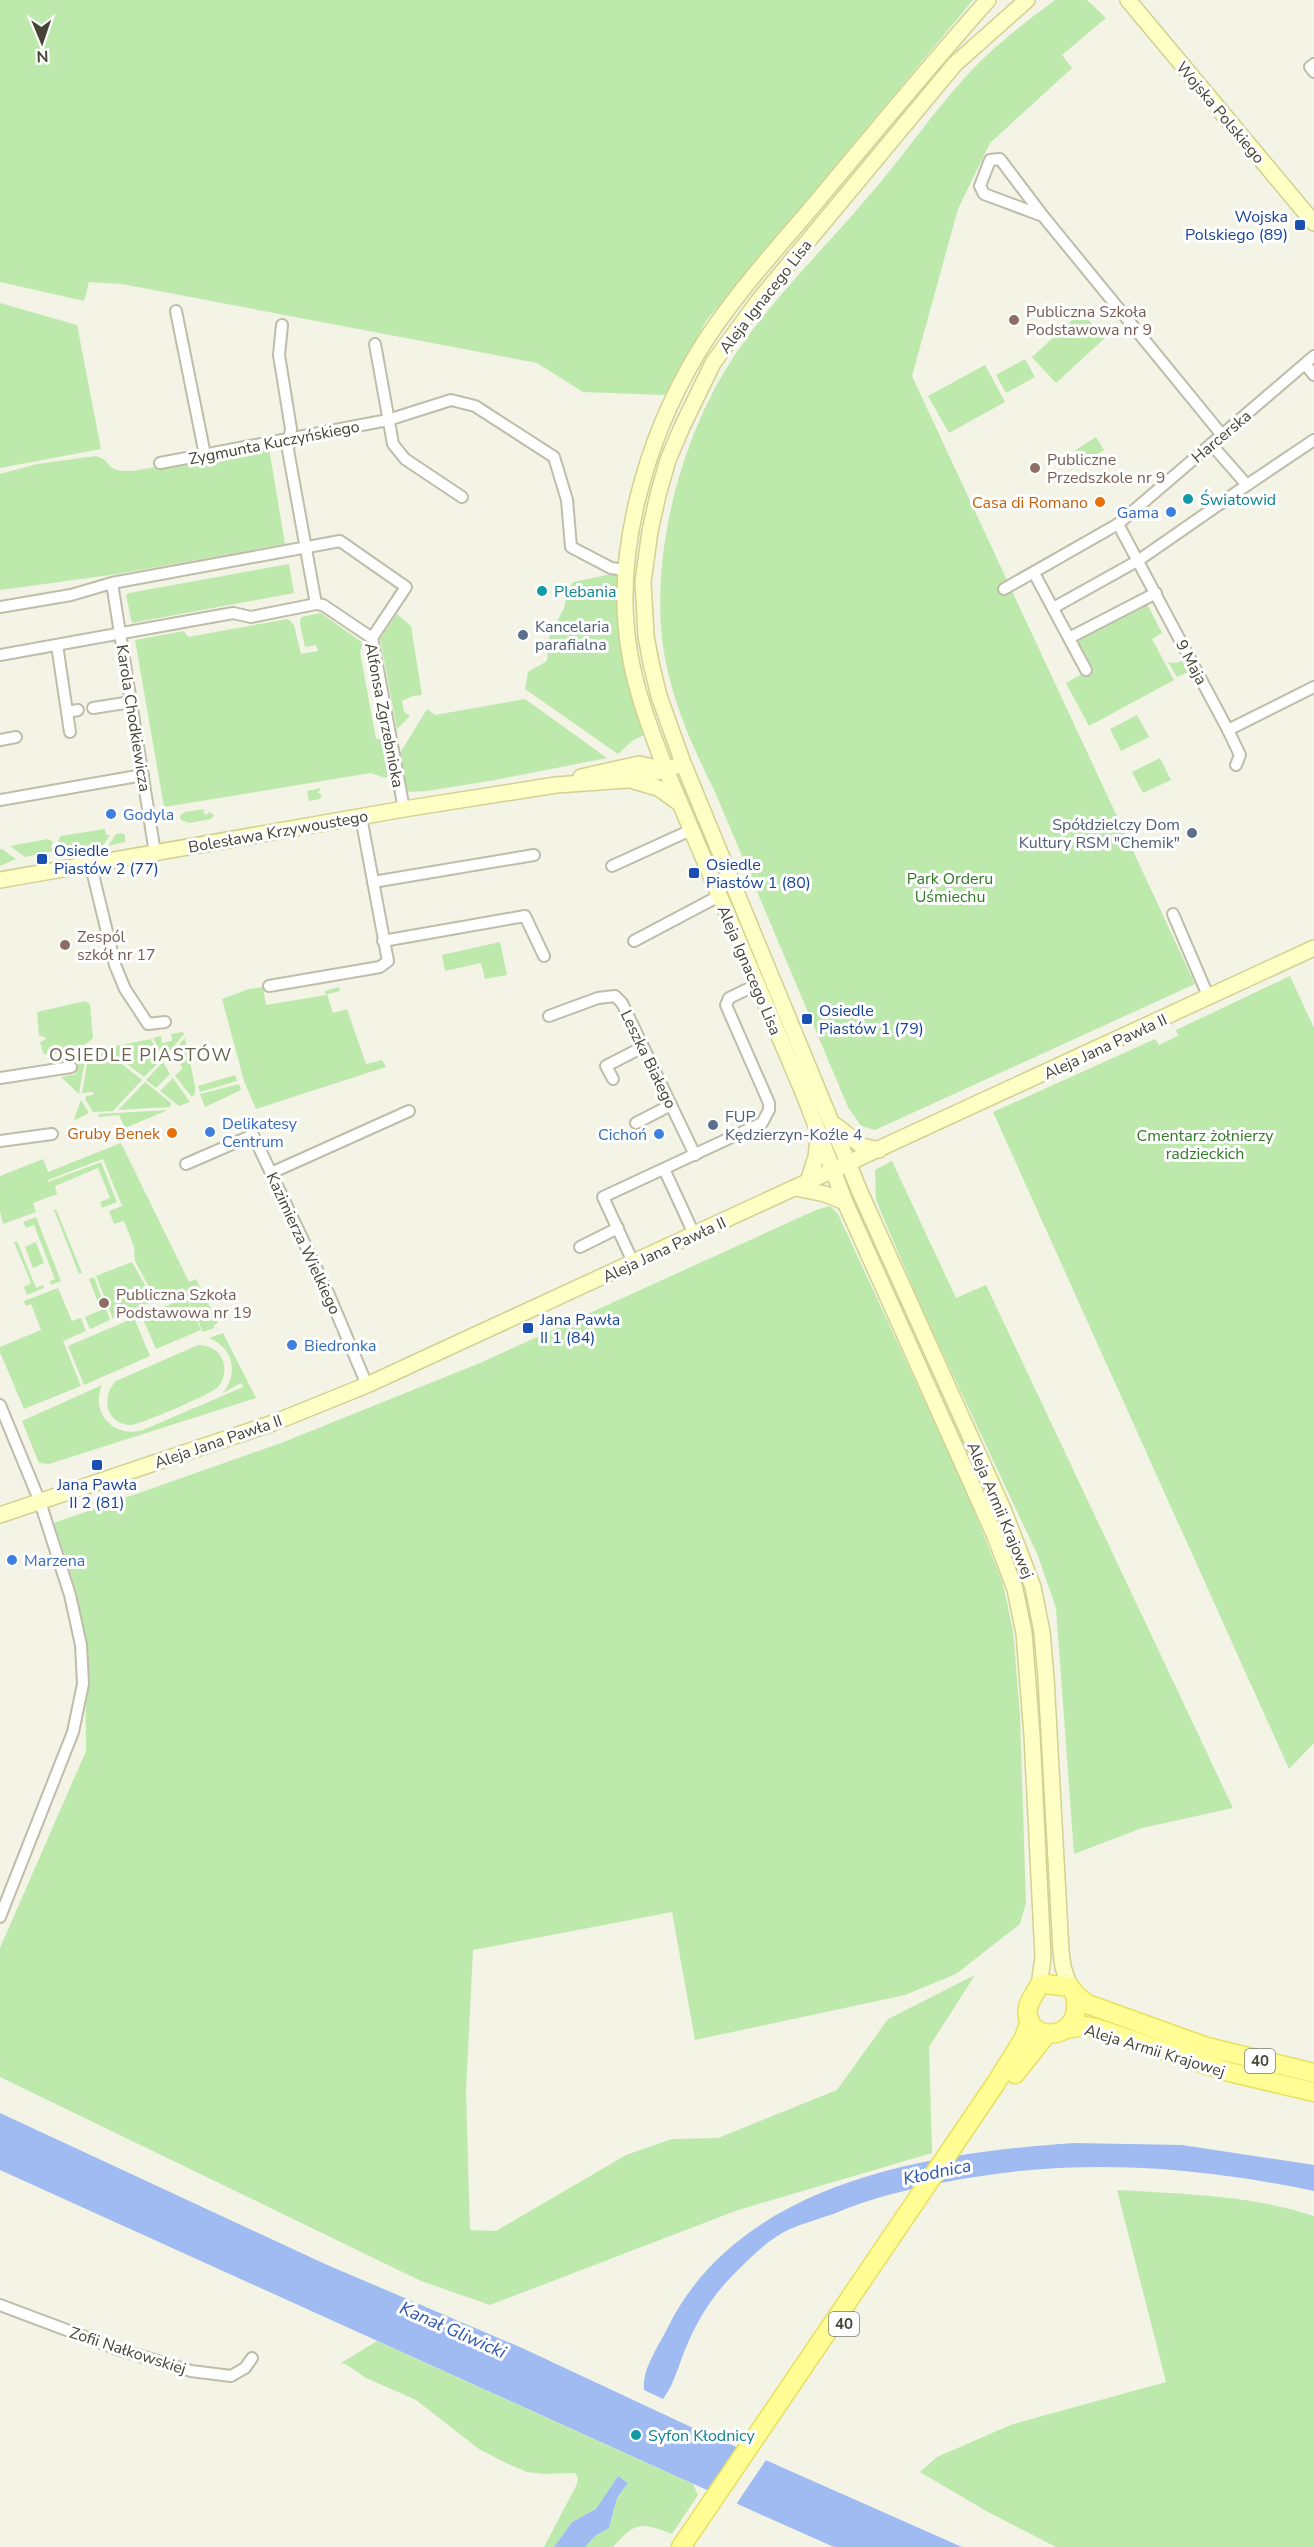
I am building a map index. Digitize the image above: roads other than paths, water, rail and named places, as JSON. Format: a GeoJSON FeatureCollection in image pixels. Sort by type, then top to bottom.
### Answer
{"type":"FeatureCollection","features":[{"type":"Feature","properties":{"kind":"main road","name":"40"},"geometry":{"type":"LineString","coordinates":[[681,2547],[696,2537],[980,2114],[1030,2021],[1029,2006],[1039,1986],[1053,1984],[1073,1991]]}},
{"type":"Feature","properties":{"kind":"main road"},"geometry":{"type":"LineString","coordinates":[[1066,2029],[1075,2014],[1073,1991]]}},
{"type":"Feature","properties":{"kind":"main road","name":"Aleja Armii Krajowej"},"geometry":{"type":"LineString","coordinates":[[1073,1991],[1087,2004],[1207,2047],[1314,2073]]}},
{"type":"Feature","properties":{"kind":"main road"},"geometry":{"type":"LineString","coordinates":[[1030,2021],[1040,2031],[1047,2034]]}},
{"type":"Feature","properties":{"kind":"main road","name":"Aleja Armii Krajowej"},"geometry":{"type":"LineString","coordinates":[[1066,2029],[1077,2026],[1096,2028],[1229,2072],[1314,2092]]}},
{"type":"Feature","properties":{"kind":"main road","name":"40"},"geometry":{"type":"LineString","coordinates":[[980,2114],[1047,2034],[1066,2029]]}},
{"type":"Feature","properties":{"kind":"street","name":"Aleja Ignacego Lisa"},"geometry":{"type":"LineString","coordinates":[[832,1171],[819,1134],[653,738],[629,649],[625,611],[626,570],[640,490],[650,455],[698,354],[751,280],[988,0]]}},
{"type":"Feature","properties":{"kind":"street","name":"Aleja Ignacego Lisa"},"geometry":{"type":"LineString","coordinates":[[849,1164],[683,763],[659,696],[646,636],[643,582],[650,531],[658,495],[682,427],[713,363],[759,300],[955,64],[1027,0]]}},
{"type":"Feature","properties":{"kind":"street","name":"Wojska Polskiego"},"geometry":{"type":"LineString","coordinates":[[1128,0],[1314,223]]}},
{"type":"Feature","properties":{"kind":"street"},"geometry":{"type":"LineString","coordinates":[[1314,64],[1310,67],[1314,72]]}},
{"type":"Feature","properties":{"kind":"street"},"geometry":{"type":"LineString","coordinates":[[1042,216],[984,194],[980,186],[990,160],[1000,159],[1042,216],[1222,435]]}},
{"type":"Feature","properties":{"kind":"street"},"geometry":{"type":"LineString","coordinates":[[176,311],[205,455]]}},
{"type":"Feature","properties":{"kind":"street"},"geometry":{"type":"LineString","coordinates":[[0,655],[233,613],[251,617],[316,604],[288,450],[291,429],[279,356],[282,325]]}},
{"type":"Feature","properties":{"kind":"street"},"geometry":{"type":"LineString","coordinates":[[375,344],[393,444],[405,459],[462,497]]}},
{"type":"Feature","properties":{"kind":"street","name":"Harcerska"},"geometry":{"type":"LineString","coordinates":[[1004,589],[1118,524],[1314,356]]}},
{"type":"Feature","properties":{"kind":"street"},"geometry":{"type":"LineString","coordinates":[[1305,364],[1314,375]]}},
{"type":"Feature","properties":{"kind":"street","name":"Zygmunta Kuczyńskiego"},"geometry":{"type":"LineString","coordinates":[[160,463],[388,420],[451,400],[475,406],[554,457],[567,500],[571,547],[611,568],[626,570]]}},
{"type":"Feature","properties":{"kind":"street"},"geometry":{"type":"LineString","coordinates":[[1053,608],[1139,560],[1314,440]]}},
{"type":"Feature","properties":{"kind":"street"},"geometry":{"type":"LineString","coordinates":[[1211,444],[1247,485]]}},
{"type":"Feature","properties":{"kind":"street","name":"9 Maja"},"geometry":{"type":"LineString","coordinates":[[1118,524],[1228,730],[1240,755],[1236,765]]}},
{"type":"Feature","properties":{"kind":"street"},"geometry":{"type":"LineString","coordinates":[[0,607],[71,594],[112,583],[340,541],[406,587],[372,638]]}},
{"type":"Feature","properties":{"kind":"street"},"geometry":{"type":"LineString","coordinates":[[1034,573],[1086,670]]}},
{"type":"Feature","properties":{"kind":"street","name":"Karola Chodkiewicza"},"geometry":{"type":"LineString","coordinates":[[112,583],[155,853]]}},
{"type":"Feature","properties":{"kind":"street"},"geometry":{"type":"LineString","coordinates":[[1069,638],[1156,593]]}},
{"type":"Feature","properties":{"kind":"street","name":"Alfonsa Zgrzebnioka"},"geometry":{"type":"LineString","coordinates":[[316,604],[323,605],[372,638],[404,809]]}},
{"type":"Feature","properties":{"kind":"street"},"geometry":{"type":"LineString","coordinates":[[57,645],[72,711],[70,732]]}},
{"type":"Feature","properties":{"kind":"street"},"geometry":{"type":"LineString","coordinates":[[1228,730],[1314,687]]}},
{"type":"Feature","properties":{"kind":"street"},"geometry":{"type":"LineString","coordinates":[[93,708],[131,702]]}},
{"type":"Feature","properties":{"kind":"street"},"geometry":{"type":"LineString","coordinates":[[0,740],[16,737]]}},
{"type":"Feature","properties":{"kind":"street"},"geometry":{"type":"LineString","coordinates":[[639,764],[653,738]]}},
{"type":"Feature","properties":{"kind":"street"},"geometry":{"type":"LineString","coordinates":[[666,770],[683,763]]}},
{"type":"Feature","properties":{"kind":"street","name":"Bolesława Krzywoustego"},"geometry":{"type":"LineString","coordinates":[[556,785],[639,764],[666,770]]}},
{"type":"Feature","properties":{"kind":"street","name":"Bolesława Krzywoustego"},"geometry":{"type":"LineString","coordinates":[[0,880],[91,866],[404,809],[556,785],[628,780],[666,770]]}},
{"type":"Feature","properties":{"kind":"street"},"geometry":{"type":"LineString","coordinates":[[0,800],[143,775]]}},
{"type":"Feature","properties":{"kind":"street","name":"Bolesława Krzywoustego"},"geometry":{"type":"LineString","coordinates":[[628,780],[658,788],[680,803]]}},
{"type":"Feature","properties":{"kind":"street"},"geometry":{"type":"LineString","coordinates":[[269,986],[380,967],[388,961],[361,817]]}},
{"type":"Feature","properties":{"kind":"street"},"geometry":{"type":"LineString","coordinates":[[612,866],[691,830]]}},
{"type":"Feature","properties":{"kind":"street"},"geometry":{"type":"LineString","coordinates":[[373,882],[534,855]]}},
{"type":"Feature","properties":{"kind":"street"},"geometry":{"type":"LineString","coordinates":[[91,866],[115,965],[125,989],[148,1024],[165,1022]]}},
{"type":"Feature","properties":{"kind":"street"},"geometry":{"type":"LineString","coordinates":[[634,940],[719,896]]}},
{"type":"Feature","properties":{"kind":"street"},"geometry":{"type":"LineString","coordinates":[[1173,914],[1209,998]]}},
{"type":"Feature","properties":{"kind":"street"},"geometry":{"type":"LineString","coordinates":[[383,940],[525,916],[544,956]]}},
{"type":"Feature","properties":{"kind":"street","name":"Aleja Jana Pawła II"},"geometry":{"type":"LineString","coordinates":[[0,1515],[273,1423],[367,1385],[1314,948]]}},
{"type":"Feature","properties":{"kind":"street"},"geometry":{"type":"LineString","coordinates":[[633,1262],[603,1197],[762,1123],[770,1110],[726,1005],[729,998],[756,985]]}},
{"type":"Feature","properties":{"kind":"street","name":"Leszka Białego"},"geometry":{"type":"LineString","coordinates":[[549,1016],[598,998],[615,996],[622,1003],[695,1155]]}},
{"type":"Feature","properties":{"kind":"street"},"geometry":{"type":"LineString","coordinates":[[612,1079],[606,1066],[643,1047]]}},
{"type":"Feature","properties":{"kind":"street"},"geometry":{"type":"LineString","coordinates":[[0,1078],[71,1067]]}},
{"type":"Feature","properties":{"kind":"street"},"geometry":{"type":"LineString","coordinates":[[636,1123],[671,1105]]}},
{"type":"Feature","properties":{"kind":"street"},"geometry":{"type":"LineString","coordinates":[[271,1173],[409,1111]]}},
{"type":"Feature","properties":{"kind":"street"},"geometry":{"type":"LineString","coordinates":[[833,1124],[862,1146],[879,1150],[864,1171],[860,1192]]}},
{"type":"Feature","properties":{"kind":"street"},"geometry":{"type":"LineString","coordinates":[[0,1142],[52,1134]]}},
{"type":"Feature","properties":{"kind":"street"},"geometry":{"type":"LineString","coordinates":[[819,1134],[816,1157],[802,1185],[845,1202]]}},
{"type":"Feature","properties":{"kind":"street","name":"Kazimierza Wielkiego"},"geometry":{"type":"LineString","coordinates":[[186,1164],[253,1135],[329,1295],[367,1385]]}},
{"type":"Feature","properties":{"kind":"street","name":"Aleja Armii Krajowej"},"geometry":{"type":"LineString","coordinates":[[849,1164],[1003,1509],[1033,1587],[1041,1623],[1046,1678],[1063,1967],[1073,1991]]}},
{"type":"Feature","properties":{"kind":"street"},"geometry":{"type":"LineString","coordinates":[[664,1169],[694,1234]]}},
{"type":"Feature","properties":{"kind":"street","name":"Aleja Armii Krajowej"},"geometry":{"type":"LineString","coordinates":[[832,1171],[994,1534],[1019,1605],[1028,1678],[1042,1935],[1042,1967],[1039,1986]]}},
{"type":"Feature","properties":{"kind":"street"},"geometry":{"type":"LineString","coordinates":[[580,1246],[618,1228]]}},
{"type":"Feature","properties":{"kind":"street"},"geometry":{"type":"LineString","coordinates":[[0,1405],[40,1502],[70,1595],[81,1646],[82,1684],[72,1732],[0,1917]]}},
{"type":"Feature","properties":{"kind":"street","name":"Zofii Nałkowskiej"},"geometry":{"type":"LineString","coordinates":[[0,2305],[90,2340],[191,2371],[231,2376],[245,2368],[252,2358]]}},
{"type":"Feature","properties":{"kind":"water","name":"Kanał Gliwicki"},"geometry":{"type":"Polygon","coordinates":[[[0,2113],[325,2264],[522,2348],[691,2427],[962,2547],[834,2547],[762,2515],[0,2170],[0,2113]]]}},
{"type":"Feature","properties":{"kind":"water","name":"Kłodnica"},"geometry":{"type":"Polygon","coordinates":[[[1074,2143],[1182,2145],[1314,2165],[1314,2191],[1221,2175],[1174,2170],[1081,2167],[988,2175],[873,2199],[790,2229],[760,2249],[726,2282],[705,2310],[663,2399],[644,2390],[644,2382],[652,2357],[668,2327],[700,2278],[742,2238],[790,2207],[844,2184],[901,2167],[960,2155],[1074,2143]]]}},
{"type":"Feature","properties":{"kind":"water"},"geometry":{"type":"Polygon","coordinates":[[[618,2476],[628,2483],[617,2498],[609,2528],[595,2536],[585,2547],[554,2547],[572,2522],[596,2509],[618,2476]]]}},
{"type":"Feature","properties":{"kind":"place","name":"Wojska Polskiego (89)"},"geometry":{"type":"Point","coordinates":[1300,225]}},
{"type":"Feature","properties":{"kind":"place","name":"Publiczna Szkoła Podstawowa nr 9"},"geometry":{"type":"Point","coordinates":[1014,320]}},
{"type":"Feature","properties":{"kind":"place","name":"Publiczne Przedszkole nr 9"},"geometry":{"type":"Point","coordinates":[1035,468]}},
{"type":"Feature","properties":{"kind":"place","name":"Światowid"},"geometry":{"type":"Point","coordinates":[1188,499]}},
{"type":"Feature","properties":{"kind":"place","name":"Casa di Romano"},"geometry":{"type":"Point","coordinates":[1100,502]}},
{"type":"Feature","properties":{"kind":"place","name":"Gama"},"geometry":{"type":"Point","coordinates":[1171,512]}},
{"type":"Feature","properties":{"kind":"place","name":"Plebania"},"geometry":{"type":"Point","coordinates":[542,591]}},
{"type":"Feature","properties":{"kind":"place","name":"Kancelaria parafialna"},"geometry":{"type":"Point","coordinates":[523,635]}},
{"type":"Feature","properties":{"kind":"place","name":"Godyla"},"geometry":{"type":"Point","coordinates":[111,814]}},
{"type":"Feature","properties":{"kind":"place","name":"Spółdzielczy Dom Kultury RSM \"Chemik\""},"geometry":{"type":"Point","coordinates":[1192,833]}},
{"type":"Feature","properties":{"kind":"place","name":"Osiedle Piastów 2 (77)"},"geometry":{"type":"Point","coordinates":[42,859]}},
{"type":"Feature","properties":{"kind":"place","name":"Osiedle Piastów 1 (80)"},"geometry":{"type":"Point","coordinates":[694,873]}},
{"type":"Feature","properties":{"kind":"place","name":"Zespól szkół nr 17"},"geometry":{"type":"Point","coordinates":[65,945]}},
{"type":"Feature","properties":{"kind":"place","name":"Osiedle Piastów 1 (79)"},"geometry":{"type":"Point","coordinates":[807,1019]}},
{"type":"Feature","properties":{"kind":"place","name":"FUP Kędzierzyn-Koźle 4"},"geometry":{"type":"Point","coordinates":[713,1125]}},
{"type":"Feature","properties":{"kind":"place","name":"Delikatesy Centrum"},"geometry":{"type":"Point","coordinates":[210,1132]}},
{"type":"Feature","properties":{"kind":"place","name":"Gruby Benek"},"geometry":{"type":"Point","coordinates":[172,1133]}},
{"type":"Feature","properties":{"kind":"place","name":"Cichoń"},"geometry":{"type":"Point","coordinates":[659,1134]}},
{"type":"Feature","properties":{"kind":"place","name":"Publiczna Szkoła Podstawowa nr 19"},"geometry":{"type":"Point","coordinates":[104,1303]}},
{"type":"Feature","properties":{"kind":"place","name":"Jana Pawła II 1 (84)"},"geometry":{"type":"Point","coordinates":[528,1328]}},
{"type":"Feature","properties":{"kind":"place","name":"Biedronka"},"geometry":{"type":"Point","coordinates":[292,1345]}},
{"type":"Feature","properties":{"kind":"place","name":"Jana Pawła II 2 (81)"},"geometry":{"type":"Point","coordinates":[97,1465]}},
{"type":"Feature","properties":{"kind":"place","name":"Marzena"},"geometry":{"type":"Point","coordinates":[12,1560]}},
{"type":"Feature","properties":{"kind":"place","name":"Syfon Kłodnicy"},"geometry":{"type":"Point","coordinates":[636,2435]}},
{"type":"Feature","properties":{"kind":"district","name":"OSIEDLE PIASTÓW"},"geometry":{"type":"Point","coordinates":[141,1055]}},
{"type":"Feature","properties":{"kind":"park label","name":"Park Orderu Uśmiechu"},"geometry":{"type":"Point","coordinates":[950,887]}},
{"type":"Feature","properties":{"kind":"park label","name":"Cmentarz żołnierzy radzieckich"},"geometry":{"type":"Point","coordinates":[1205,1144]}}]}
